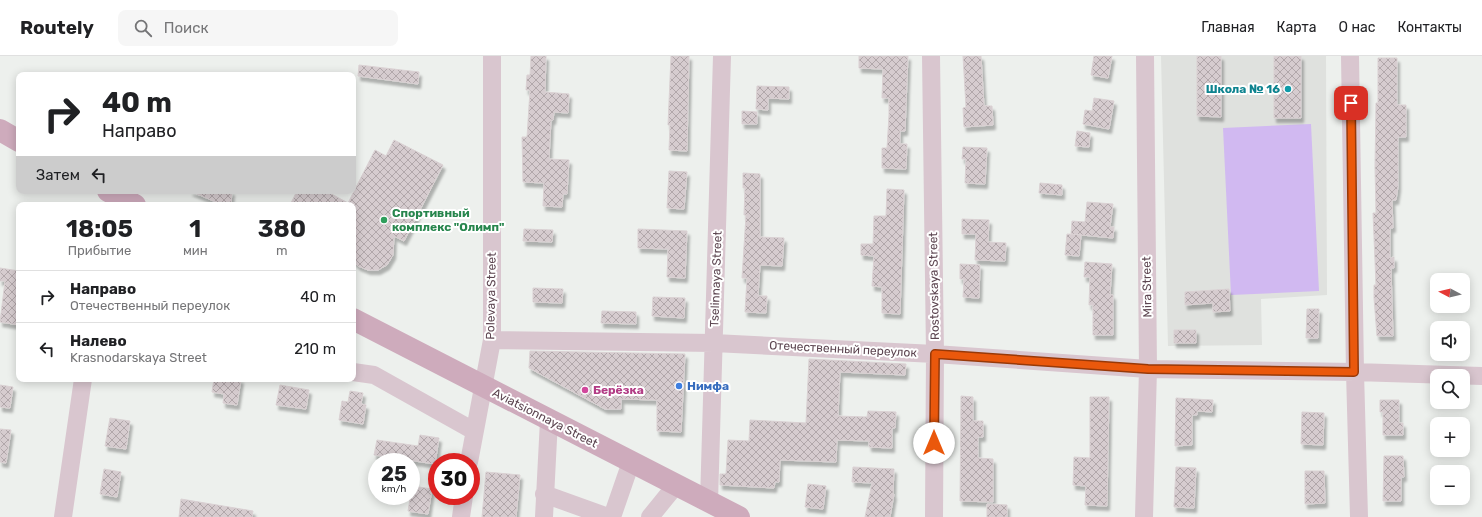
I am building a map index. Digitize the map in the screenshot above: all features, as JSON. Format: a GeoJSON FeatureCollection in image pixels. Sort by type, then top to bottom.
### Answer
{"type":"FeatureCollection","features":[{"type":"Feature","properties":{"kind":"main road"},"geometry":{"type":"LineString","coordinates":[[0,130],[16,139]]}},
{"type":"Feature","properties":{"kind":"main road"},"geometry":{"type":"LineString","coordinates":[[111,197],[126,202]]}},
{"type":"Feature","properties":{"kind":"main road","name":"Aviatsionnaya Street"},"geometry":{"type":"LineString","coordinates":[[356,321],[739,517]]}},
{"type":"Feature","properties":{"kind":"street","name":"Polevaya Street"},"geometry":{"type":"LineString","coordinates":[[470,453],[492,340],[492,56]]}},
{"type":"Feature","properties":{"kind":"street","name":"Tselinnaya Street"},"geometry":{"type":"LineString","coordinates":[[709,502],[722,56]]}},
{"type":"Feature","properties":{"kind":"street","name":"Rostovskaya Street"},"geometry":{"type":"LineString","coordinates":[[931,56],[935,354],[934,517]]}},
{"type":"Feature","properties":{"kind":"street","name":"Mira Street"},"geometry":{"type":"LineString","coordinates":[[1144,517],[1148,369],[1145,56]]}},
{"type":"Feature","properties":{"kind":"street"},"geometry":{"type":"LineString","coordinates":[[1350,56],[1354,372],[1360,517]]}},
{"type":"Feature","properties":{"kind":"street","name":"Отечественный переулок"},"geometry":{"type":"LineString","coordinates":[[492,340],[714,343],[935,354],[1148,369],[1354,372],[1482,376]]}},
{"type":"Feature","properties":{"kind":"street"},"geometry":{"type":"LineString","coordinates":[[356,372],[374,375],[474,432]]}},
{"type":"Feature","properties":{"kind":"street"},"geometry":{"type":"LineString","coordinates":[[63,517],[83,382]]}},
{"type":"Feature","properties":{"kind":"street"},"geometry":{"type":"LineString","coordinates":[[544,517],[549,420]]}},
{"type":"Feature","properties":{"kind":"street"},"geometry":{"type":"LineString","coordinates":[[612,517],[630,462]]}},
{"type":"Feature","properties":{"kind":"street"},"geometry":{"type":"LineString","coordinates":[[650,517],[676,486]]}},
{"type":"Feature","properties":{"kind":"street"},"geometry":{"type":"LineString","coordinates":[[544,494],[608,517]]}},
{"type":"Feature","properties":{"kind":"street"},"geometry":{"type":"LineString","coordinates":[[461,517],[463,505]]}},
{"type":"Feature","properties":{"kind":"shaded area"},"geometry":{"type":"Polygon","coordinates":[[[1161,56],[1326,56],[1327,295],[1261,299],[1262,345],[1168,346],[1161,56]]]}},
{"type":"Feature","properties":{"kind":"shaded area"},"geometry":{"type":"Polygon","coordinates":[[[1311,124],[1319,291],[1231,295],[1223,128],[1311,124]]]}},
{"type":"Feature","properties":{"kind":"building"},"geometry":{"type":"Polygon","coordinates":[[[531,56],[546,56],[545,92],[569,94],[568,113],[554,112],[553,120],[551,120],[549,159],[569,160],[567,194],[563,194],[562,207],[543,206],[544,183],[523,182],[522,137],[527,137],[530,90],[526,90],[527,75],[530,75],[531,56]]]}},
{"type":"Feature","properties":{"kind":"building"},"geometry":{"type":"Polygon","coordinates":[[[671,56],[689,56],[687,151],[669,150],[670,125],[668,125],[671,56]]]}},
{"type":"Feature","properties":{"kind":"building"},"geometry":{"type":"Polygon","coordinates":[[[859,56],[908,56],[905,131],[900,131],[900,144],[907,144],[906,169],[882,168],[882,148],[887,148],[889,98],[882,98],[883,69],[859,68],[859,56]]]}},
{"type":"Feature","properties":{"kind":"building"},"geometry":{"type":"Polygon","coordinates":[[[963,56],[981,56],[984,106],[992,106],[993,125],[964,127],[963,108],[966,107],[963,56]]]}},
{"type":"Feature","properties":{"kind":"building"},"geometry":{"type":"Polygon","coordinates":[[[1094,56],[1112,56],[1108,78],[1091,75],[1094,56]]]}},
{"type":"Feature","properties":{"kind":"building"},"geometry":{"type":"Polygon","coordinates":[[[1197,56],[1221,56],[1221,117],[1197,116],[1197,56]]]}},
{"type":"Feature","properties":{"kind":"building"},"geometry":{"type":"Polygon","coordinates":[[[1274,56],[1301,56],[1301,118],[1274,118],[1274,56]]]}},
{"type":"Feature","properties":{"kind":"building"},"geometry":{"type":"Polygon","coordinates":[[[1378,58],[1397,58],[1397,105],[1406,105],[1406,137],[1398,137],[1398,187],[1396,200],[1392,200],[1393,228],[1390,228],[1390,258],[1394,257],[1394,268],[1391,268],[1393,336],[1377,336],[1374,298],[1374,285],[1376,285],[1373,213],[1376,213],[1375,167],[1376,103],[1378,103],[1378,58]]]}},
{"type":"Feature","properties":{"kind":"building"},"geometry":{"type":"Polygon","coordinates":[[[359,65],[419,72],[418,84],[358,76],[359,65]]]}},
{"type":"Feature","properties":{"kind":"building"},"geometry":{"type":"Polygon","coordinates":[[[757,86],[789,87],[789,99],[768,98],[768,110],[756,109],[757,86]]]}},
{"type":"Feature","properties":{"kind":"building"},"geometry":{"type":"Polygon","coordinates":[[[1094,98],[1114,101],[1109,129],[1083,124],[1085,110],[1092,111],[1094,98]]]}},
{"type":"Feature","properties":{"kind":"building"},"geometry":{"type":"Polygon","coordinates":[[[742,111],[757,112],[757,124],[742,124],[742,111]]]}},
{"type":"Feature","properties":{"kind":"building"},"geometry":{"type":"Polygon","coordinates":[[[1077,131],[1090,133],[1089,147],[1075,146],[1077,131]]]}},
{"type":"Feature","properties":{"kind":"building","name":"Спортивный комплекс \"Олимп\""},"geometry":{"type":"Polygon","coordinates":[[[394,140],[443,165],[404,241],[394,236],[393,255],[387,265],[378,270],[368,270],[356,264],[356,202],[349,202],[353,194],[356,194],[356,187],[375,150],[386,156],[394,140]]]}},
{"type":"Feature","properties":{"kind":"building"},"geometry":{"type":"Polygon","coordinates":[[[963,147],[987,148],[985,184],[965,183],[966,159],[962,159],[963,147]]]}},
{"type":"Feature","properties":{"kind":"building"},"geometry":{"type":"Polygon","coordinates":[[[669,171],[687,172],[684,209],[667,208],[669,171]]]}},
{"type":"Feature","properties":{"kind":"building"},"geometry":{"type":"Polygon","coordinates":[[[743,173],[760,174],[760,237],[784,238],[782,266],[760,265],[758,296],[767,296],[766,313],[745,312],[747,278],[742,278],[746,215],[744,215],[745,188],[743,188],[743,173]]]}},
{"type":"Feature","properties":{"kind":"building"},"geometry":{"type":"Polygon","coordinates":[[[1040,183],[1062,185],[1062,195],[1039,193],[1040,183]]]}},
{"type":"Feature","properties":{"kind":"building"},"geometry":{"type":"Polygon","coordinates":[[[887,189],[904,190],[900,314],[882,313],[882,287],[872,286],[874,256],[861,255],[861,244],[873,244],[874,216],[886,216],[887,189]]]}},
{"type":"Feature","properties":{"kind":"building"},"geometry":{"type":"Polygon","coordinates":[[[197,194],[232,194],[231,202],[216,202],[197,194]]]}},
{"type":"Feature","properties":{"kind":"building","name":"Спортивный комплекс \"Олимп\""},"geometry":{"type":"Polygon","coordinates":[[[296,194],[332,194],[346,202],[292,202],[296,194]]]}},
{"type":"Feature","properties":{"kind":"building"},"geometry":{"type":"Polygon","coordinates":[[[1087,202],[1113,204],[1110,227],[1114,227],[1113,238],[1071,234],[1072,221],[1085,222],[1087,202]]]}},
{"type":"Feature","properties":{"kind":"building"},"geometry":{"type":"Polygon","coordinates":[[[962,219],[989,220],[988,242],[1006,243],[1005,261],[975,260],[976,234],[962,234],[962,219]]]}},
{"type":"Feature","properties":{"kind":"building"},"geometry":{"type":"Polygon","coordinates":[[[524,229],[553,230],[552,242],[523,241],[524,229]]]}},
{"type":"Feature","properties":{"kind":"building"},"geometry":{"type":"Polygon","coordinates":[[[638,229],[687,231],[685,278],[667,277],[668,249],[638,248],[638,229]]]}},
{"type":"Feature","properties":{"kind":"building"},"geometry":{"type":"Polygon","coordinates":[[[1067,234],[1081,235],[1079,256],[1065,255],[1067,234]]]}},
{"type":"Feature","properties":{"kind":"building"},"geometry":{"type":"Polygon","coordinates":[[[1085,262],[1112,264],[1110,295],[1113,295],[1113,335],[1093,335],[1093,305],[1089,305],[1090,277],[1084,277],[1085,262]]]}},
{"type":"Feature","properties":{"kind":"building"},"geometry":{"type":"Polygon","coordinates":[[[960,264],[980,265],[979,298],[963,297],[964,279],[960,279],[960,264]]]}},
{"type":"Feature","properties":{"kind":"building"},"geometry":{"type":"Polygon","coordinates":[[[0,268],[16,271],[16,325],[0,322],[5,281],[0,281],[0,268]]]}},
{"type":"Feature","properties":{"kind":"building"},"geometry":{"type":"Polygon","coordinates":[[[533,288],[563,289],[562,303],[533,302],[533,288]]]}},
{"type":"Feature","properties":{"kind":"building"},"geometry":{"type":"Polygon","coordinates":[[[1229,289],[1230,311],[1213,312],[1213,303],[1185,305],[1185,292],[1229,289]]]}},
{"type":"Feature","properties":{"kind":"building"},"geometry":{"type":"Polygon","coordinates":[[[653,297],[685,298],[684,318],[652,316],[653,297]]]}},
{"type":"Feature","properties":{"kind":"building"},"geometry":{"type":"Polygon","coordinates":[[[1307,309],[1319,309],[1318,338],[1306,338],[1307,309]]]}},
{"type":"Feature","properties":{"kind":"building"},"geometry":{"type":"Polygon","coordinates":[[[602,311],[636,312],[636,324],[601,323],[602,311]]]}},
{"type":"Feature","properties":{"kind":"building"},"geometry":{"type":"Polygon","coordinates":[[[1174,330],[1196,330],[1196,343],[1174,343],[1174,330]]]}},
{"type":"Feature","properties":{"kind":"building"},"geometry":{"type":"Polygon","coordinates":[[[530,351],[685,354],[681,432],[657,431],[657,400],[621,399],[621,409],[605,409],[529,368],[530,351]]]}},
{"type":"Feature","properties":{"kind":"building"},"geometry":{"type":"Polygon","coordinates":[[[809,359],[906,364],[905,375],[840,372],[838,416],[867,417],[868,411],[896,412],[895,428],[892,428],[892,448],[869,447],[869,441],[837,440],[836,462],[780,460],[779,482],[775,482],[774,488],[720,485],[720,474],[726,474],[728,440],[749,441],[750,420],[806,423],[809,359]]]}},
{"type":"Feature","properties":{"kind":"building"},"geometry":{"type":"Polygon","coordinates":[[[214,382],[241,382],[237,405],[223,403],[224,394],[212,392],[214,382]]]}},
{"type":"Feature","properties":{"kind":"building"},"geometry":{"type":"Polygon","coordinates":[[[0,385],[13,387],[10,408],[0,407],[0,385]]]}},
{"type":"Feature","properties":{"kind":"building"},"geometry":{"type":"Polygon","coordinates":[[[280,385],[309,390],[306,409],[276,405],[280,385]]]}},
{"type":"Feature","properties":{"kind":"building"},"geometry":{"type":"Polygon","coordinates":[[[350,391],[363,393],[361,404],[366,405],[363,424],[339,420],[342,401],[348,402],[350,391]]]}},
{"type":"Feature","properties":{"kind":"building"},"geometry":{"type":"Polygon","coordinates":[[[961,396],[973,397],[973,421],[983,421],[983,437],[978,437],[978,458],[993,459],[993,502],[960,501],[961,396]]]}},
{"type":"Feature","properties":{"kind":"building"},"geometry":{"type":"Polygon","coordinates":[[[1090,397],[1109,397],[1107,506],[1085,505],[1086,486],[1073,485],[1074,457],[1090,458],[1090,397]]]}},
{"type":"Feature","properties":{"kind":"building"},"geometry":{"type":"Polygon","coordinates":[[[1176,398],[1213,400],[1212,412],[1197,411],[1197,415],[1192,415],[1192,445],[1175,446],[1176,398]]]}},
{"type":"Feature","properties":{"kind":"building"},"geometry":{"type":"Polygon","coordinates":[[[1380,400],[1399,400],[1399,423],[1403,423],[1403,435],[1383,435],[1383,412],[1380,412],[1380,400]]]}},
{"type":"Feature","properties":{"kind":"building"},"geometry":{"type":"Polygon","coordinates":[[[1302,412],[1324,413],[1323,445],[1301,444],[1302,412]]]}},
{"type":"Feature","properties":{"kind":"building"},"geometry":{"type":"Polygon","coordinates":[[[110,418],[130,421],[126,449],[105,446],[110,418]]]}},
{"type":"Feature","properties":{"kind":"building"},"geometry":{"type":"Polygon","coordinates":[[[0,429],[11,430],[6,463],[0,462],[0,429]]]}},
{"type":"Feature","properties":{"kind":"building"},"geometry":{"type":"Polygon","coordinates":[[[420,435],[439,438],[437,453],[428,453],[428,463],[420,462],[420,453],[374,453],[377,440],[418,446],[420,435]]]}},
{"type":"Feature","properties":{"kind":"building"},"geometry":{"type":"Polygon","coordinates":[[[1384,456],[1403,456],[1404,477],[1401,477],[1401,501],[1383,501],[1384,456]]]}},
{"type":"Feature","properties":{"kind":"building"},"geometry":{"type":"Polygon","coordinates":[[[853,467],[894,469],[894,494],[890,517],[865,517],[872,483],[852,482],[853,467]]]}},
{"type":"Feature","properties":{"kind":"building"},"geometry":{"type":"Polygon","coordinates":[[[1176,467],[1196,468],[1194,508],[1174,507],[1176,467]]]}},
{"type":"Feature","properties":{"kind":"building"},"geometry":{"type":"Polygon","coordinates":[[[104,469],[121,472],[117,497],[100,494],[104,469]]]}},
{"type":"Feature","properties":{"kind":"building"},"geometry":{"type":"Polygon","coordinates":[[[1305,471],[1324,471],[1325,503],[1305,504],[1305,471]]]}},
{"type":"Feature","properties":{"kind":"building"},"geometry":{"type":"Polygon","coordinates":[[[486,472],[520,475],[516,517],[482,517],[486,472]]]}},
{"type":"Feature","properties":{"kind":"building"},"geometry":{"type":"Polygon","coordinates":[[[808,484],[826,486],[823,509],[805,507],[808,484]]]}},
{"type":"Feature","properties":{"kind":"building"},"geometry":{"type":"Polygon","coordinates":[[[420,487],[428,488],[428,505],[429,505],[428,514],[408,511],[409,505],[420,505],[420,487]]]}},
{"type":"Feature","properties":{"kind":"building"},"geometry":{"type":"Polygon","coordinates":[[[181,499],[253,511],[252,517],[179,517],[181,499]]]}},
{"type":"Feature","properties":{"kind":"building"},"geometry":{"type":"Polygon","coordinates":[[[987,504],[1007,505],[1007,517],[987,517],[987,504]]]}},
{"type":"Feature","properties":{"kind":"place","name":"Школа № 16"},"geometry":{"type":"Point","coordinates":[1288,89]}},
{"type":"Feature","properties":{"kind":"place","name":"Спортивный комплекс \"Олимп\""},"geometry":{"type":"Point","coordinates":[384,220]}},
{"type":"Feature","properties":{"kind":"place","name":"Нимфа"},"geometry":{"type":"Point","coordinates":[679,386]}},
{"type":"Feature","properties":{"kind":"place","name":"Берёзка"},"geometry":{"type":"Point","coordinates":[585,390]}},
{"type":"Feature","properties":{"kind":"route"},"geometry":{"type":"LineString","coordinates":[[934,443],[935,354],[1148,369],[1354,372],[1351,103]]}}]}
